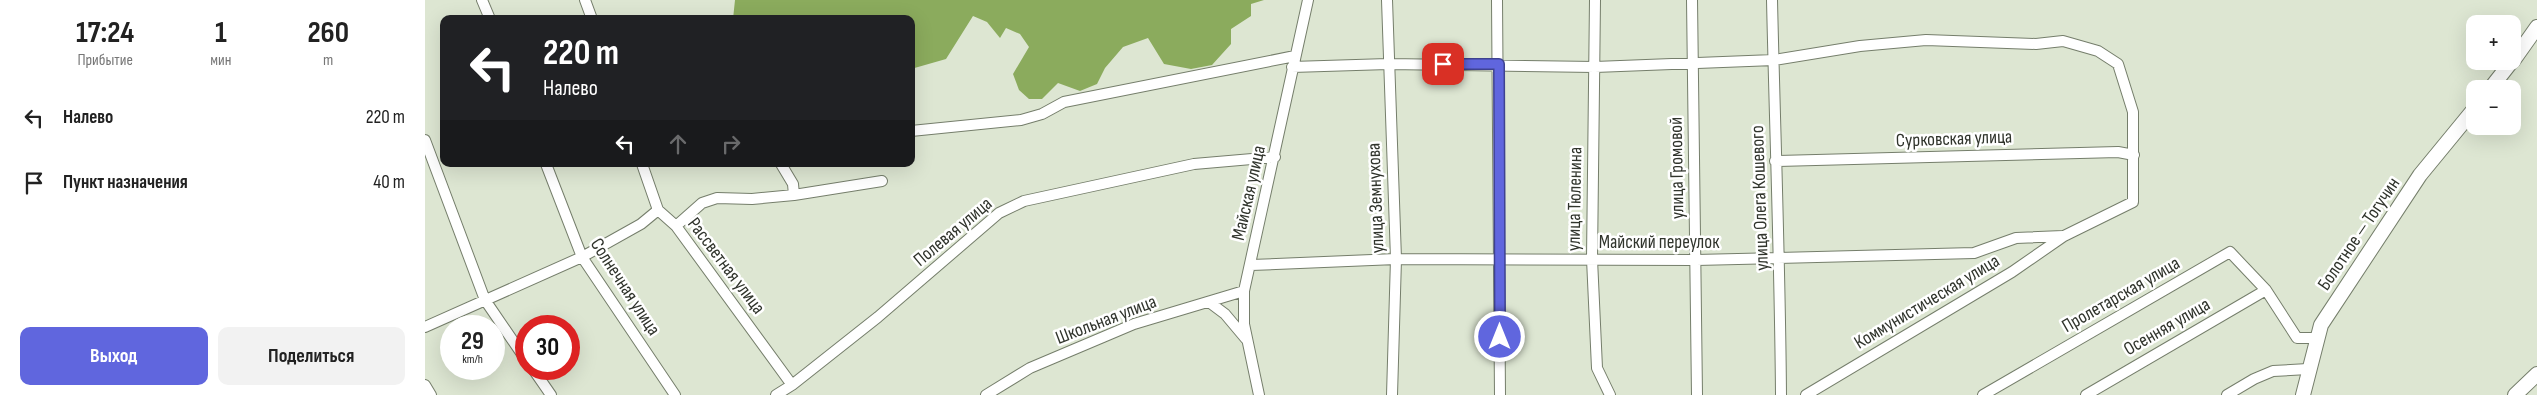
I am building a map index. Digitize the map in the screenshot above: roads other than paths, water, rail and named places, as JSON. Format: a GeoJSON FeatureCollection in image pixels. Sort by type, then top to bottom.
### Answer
{"type":"FeatureCollection","features":[{"type":"Feature","properties":{"kind":"main road"},"geometry":{"type":"LineString","coordinates":[[2521,49],[2537,27]]}},
{"type":"Feature","properties":{"kind":"main road"},"geometry":{"type":"LineString","coordinates":[[2497,80],[2505,70]]}},
{"type":"Feature","properties":{"kind":"main road","name":"Болотное — Тогучин"},"geometry":{"type":"LineString","coordinates":[[2303,395],[2308,369],[2321,324],[2421,176],[2466,119]]}},
{"type":"Feature","properties":{"kind":"main road"},"geometry":{"type":"LineString","coordinates":[[2515,395],[2537,374]]}},
{"type":"Feature","properties":{"kind":"street"},"geometry":{"type":"LineString","coordinates":[[482,0],[488,15]]}},
{"type":"Feature","properties":{"kind":"street"},"geometry":{"type":"LineString","coordinates":[[585,0],[591,15]]}},
{"type":"Feature","properties":{"kind":"street","name":"Майская улица"},"geometry":{"type":"LineString","coordinates":[[1259,395],[1244,324],[1244,291],[1308,0]]}},
{"type":"Feature","properties":{"kind":"street","name":"улица Земнухова"},"geometry":{"type":"LineString","coordinates":[[1387,0],[1396,259],[1393,395]]}},
{"type":"Feature","properties":{"kind":"street"},"geometry":{"type":"LineString","coordinates":[[1497,0],[1499,64],[1500,395]]}},
{"type":"Feature","properties":{"kind":"street","name":"улица Тюленина"},"geometry":{"type":"LineString","coordinates":[[1595,0],[1592,259],[1597,368],[1610,395]]}},
{"type":"Feature","properties":{"kind":"street","name":"улица Громовой"},"geometry":{"type":"LineString","coordinates":[[1692,0],[1697,395]]}},
{"type":"Feature","properties":{"kind":"street","name":"улица Олега Кошевого"},"geometry":{"type":"LineString","coordinates":[[1773,0],[1775,161],[1780,258],[1781,395]]}},
{"type":"Feature","properties":{"kind":"street"},"geometry":{"type":"LineString","coordinates":[[1292,68],[1389,64],[1499,64],[1595,67],[1774,60],[1860,46],[1926,40],[2036,44],[2063,41],[2098,51],[2119,64],[2133,112],[2134,156]]}},
{"type":"Feature","properties":{"kind":"street"},"geometry":{"type":"LineString","coordinates":[[915,131],[1021,120],[1042,114],[1064,102],[1295,56]]}},
{"type":"Feature","properties":{"kind":"street"},"geometry":{"type":"LineString","coordinates":[[425,140],[485,300],[515,344]]}},
{"type":"Feature","properties":{"kind":"street","name":"Сурковская улица"},"geometry":{"type":"LineString","coordinates":[[1775,161],[2118,152],[2134,156]]}},
{"type":"Feature","properties":{"kind":"street","name":"Коммунистическая улица"},"geometry":{"type":"LineString","coordinates":[[1806,395],[2012,272],[2064,236],[2133,202],[2134,156]]}},
{"type":"Feature","properties":{"kind":"street","name":"Полевая улица"},"geometry":{"type":"LineString","coordinates":[[776,395],[792,385],[878,317],[999,213],[1024,201],[1194,164],[1275,157]]}},
{"type":"Feature","properties":{"kind":"street","name":"Солнечная улица"},"geometry":{"type":"LineString","coordinates":[[547,167],[582,257],[675,395]]}},
{"type":"Feature","properties":{"kind":"street","name":"Рассветная улица"},"geometry":{"type":"LineString","coordinates":[[643,167],[658,210],[676,226],[792,385]]}},
{"type":"Feature","properties":{"kind":"street"},"geometry":{"type":"LineString","coordinates":[[783,167],[793,184],[794,195]]}},
{"type":"Feature","properties":{"kind":"street"},"geometry":{"type":"LineString","coordinates":[[676,226],[703,203],[717,198],[752,199],[794,195],[882,181]]}},
{"type":"Feature","properties":{"kind":"street"},"geometry":{"type":"LineString","coordinates":[[425,327],[582,257],[641,224],[658,210]]}},
{"type":"Feature","properties":{"kind":"street","name":"Майский переулок"},"geometry":{"type":"LineString","coordinates":[[1251,265],[1396,259],[1696,260],[1974,253],[2016,238],[2064,236]]}},
{"type":"Feature","properties":{"kind":"street","name":"Пролетарская улица"},"geometry":{"type":"LineString","coordinates":[[1983,395],[2231,252],[2266,290]]}},
{"type":"Feature","properties":{"kind":"street"},"geometry":{"type":"LineString","coordinates":[[2266,290],[2297,338],[2318,338]]}},
{"type":"Feature","properties":{"kind":"street","name":"Осенняя улица"},"geometry":{"type":"LineString","coordinates":[[2086,395],[2266,290]]}},
{"type":"Feature","properties":{"kind":"street","name":"Школьная улица"},"geometry":{"type":"LineString","coordinates":[[986,395],[1030,368],[1126,328],[1244,291]]}},
{"type":"Feature","properties":{"kind":"street"},"geometry":{"type":"LineString","coordinates":[[1209,302],[1225,314],[1248,342]]}},
{"type":"Feature","properties":{"kind":"street"},"geometry":{"type":"LineString","coordinates":[[2227,395],[2254,379],[2273,372],[2308,369]]}},
{"type":"Feature","properties":{"kind":"street"},"geometry":{"type":"LineString","coordinates":[[541,380],[551,395]]}},
{"type":"Feature","properties":{"kind":"street"},"geometry":{"type":"LineString","coordinates":[[425,385],[431,395]]}}]}
